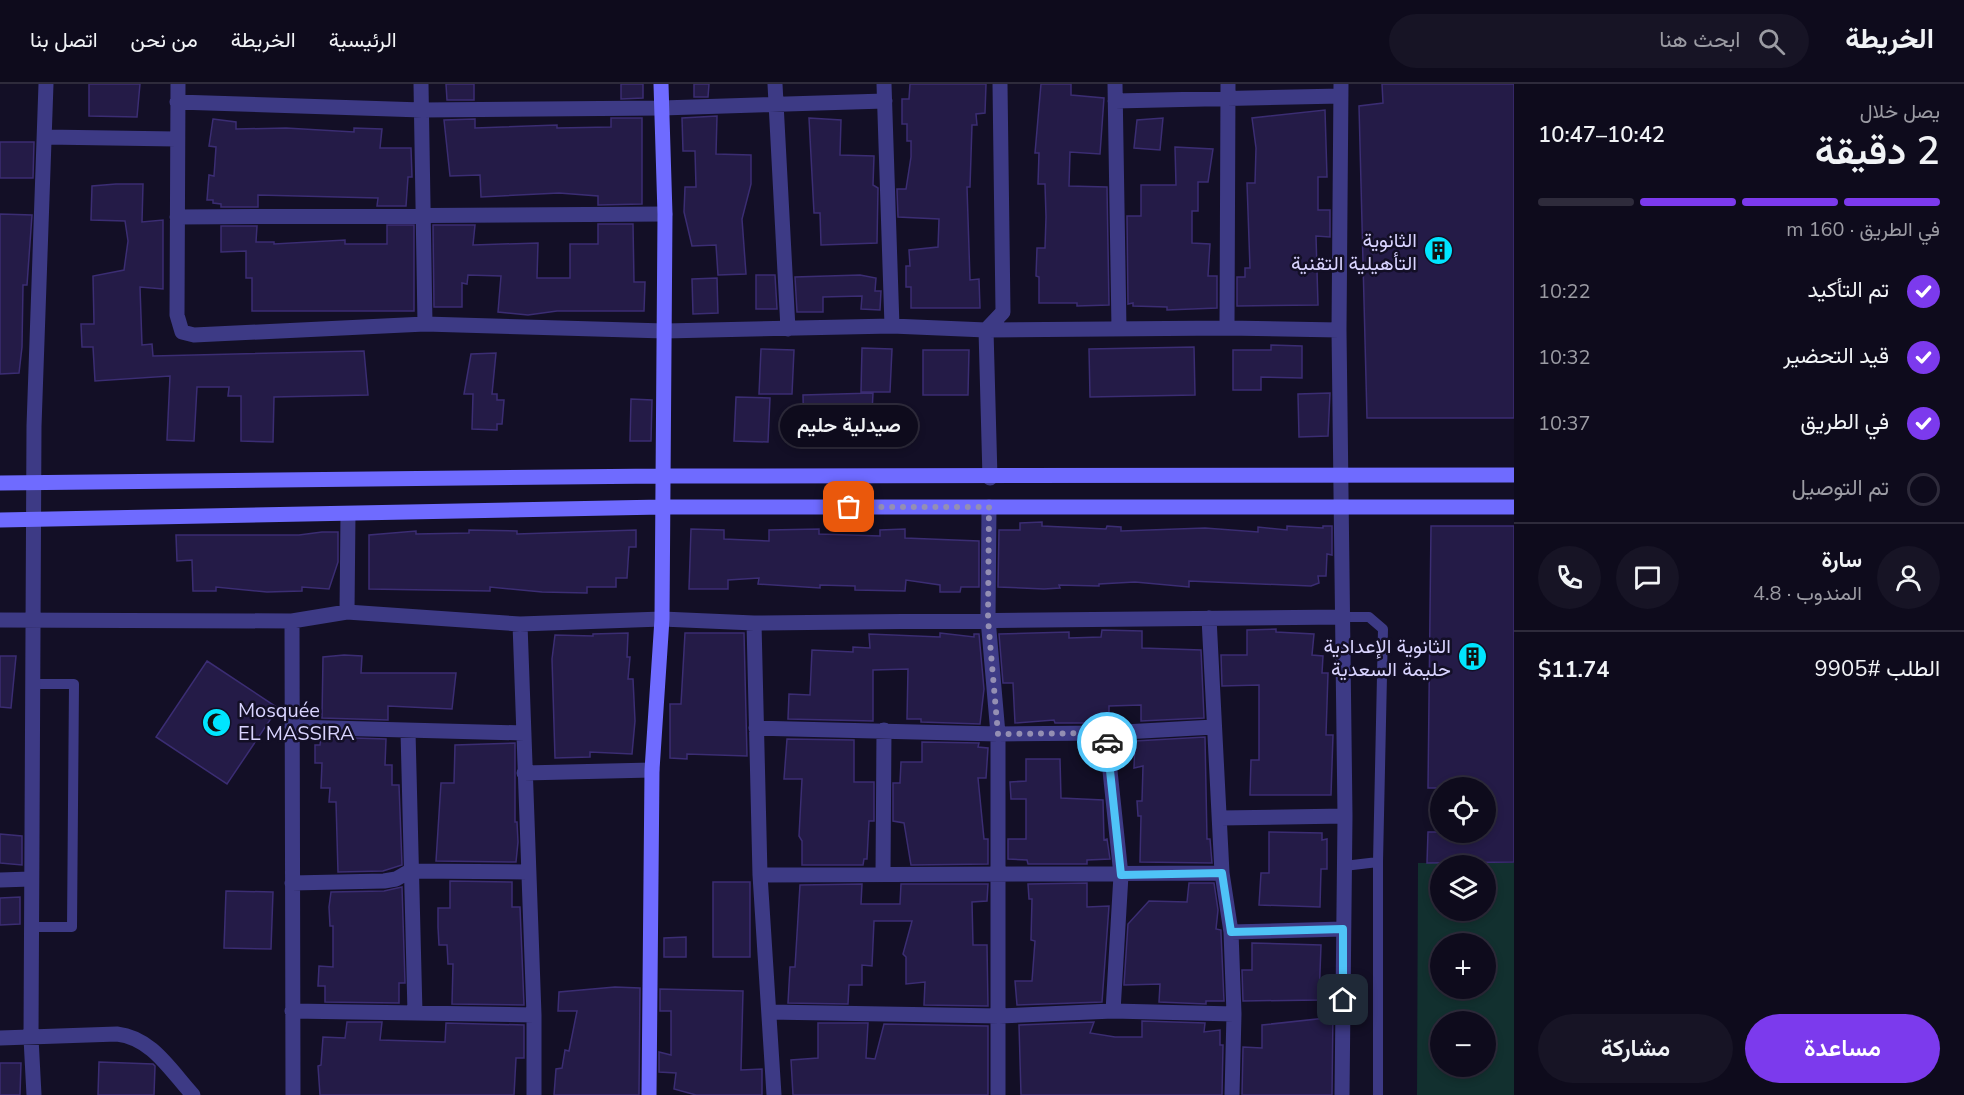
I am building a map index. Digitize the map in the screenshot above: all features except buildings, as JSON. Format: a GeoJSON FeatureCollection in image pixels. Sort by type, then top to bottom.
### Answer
{"type":"FeatureCollection","features":[{"type":"Feature","properties":{"kind":"street"},"geometry":{"type":"LineString","coordinates":[[34,1095],[31,1038],[31,927],[35,619],[34,426],[46,137],[46,84]]}},
{"type":"Feature","properties":{"kind":"street"},"geometry":{"type":"LineString","coordinates":[[178,84],[177,315],[182,332],[194,335],[425,324],[665,331],[892,326],[986,330],[1227,328],[1339,330]]}},
{"type":"Feature","properties":{"kind":"street"},"geometry":{"type":"LineString","coordinates":[[421,84],[425,324]]}},
{"type":"Feature","properties":{"kind":"street"},"geometry":{"type":"LineString","coordinates":[[650,1095],[652,771],[663,619],[661,476],[665,214],[661,84]]}},
{"type":"Feature","properties":{"kind":"street"},"geometry":{"type":"LineString","coordinates":[[775,84],[788,329]]}},
{"type":"Feature","properties":{"kind":"street"},"geometry":{"type":"LineString","coordinates":[[884,84],[892,326]]}},
{"type":"Feature","properties":{"kind":"street"},"geometry":{"type":"LineString","coordinates":[[990,478],[986,330],[1003,312],[1000,84]]}},
{"type":"Feature","properties":{"kind":"street"},"geometry":{"type":"LineString","coordinates":[[1115,84],[1119,329]]}},
{"type":"Feature","properties":{"kind":"street"},"geometry":{"type":"LineString","coordinates":[[1115,101],[1228,91],[1341,90],[1339,330],[1343,507],[1345,816],[1342,1095]]}},
{"type":"Feature","properties":{"kind":"street"},"geometry":{"type":"LineString","coordinates":[[1227,328],[1228,91]]}},
{"type":"Feature","properties":{"kind":"street"},"geometry":{"type":"LineString","coordinates":[[177,102],[422,110],[662,108],[885,100]]}},
{"type":"Feature","properties":{"kind":"street"},"geometry":{"type":"LineString","coordinates":[[46,137],[176,139]]}},
{"type":"Feature","properties":{"kind":"street"},"geometry":{"type":"LineString","coordinates":[[177,217],[665,214]]}},
{"type":"Feature","properties":{"kind":"street"},"geometry":{"type":"LineString","coordinates":[[0,483],[661,476],[990,478],[1514,475]]}},
{"type":"Feature","properties":{"kind":"street"},"geometry":{"type":"LineString","coordinates":[[0,520],[662,507],[1514,507]]}},
{"type":"Feature","properties":{"kind":"street"},"geometry":{"type":"LineString","coordinates":[[989,507],[988,619],[998,734],[998,1095]]}},
{"type":"Feature","properties":{"kind":"street"},"geometry":{"type":"LineString","coordinates":[[347,612],[348,514]]}},
{"type":"Feature","properties":{"kind":"street"},"geometry":{"type":"LineString","coordinates":[[0,620],[292,621],[347,612],[520,624],[663,619],[754,623],[1342,617]]}},
{"type":"Feature","properties":{"kind":"street"},"geometry":{"type":"LineString","coordinates":[[1209,618],[1222,873],[1231,932],[1234,1014],[1232,1095]]}},
{"type":"Feature","properties":{"kind":"street"},"geometry":{"type":"LineString","coordinates":[[292,621],[293,1095]]}},
{"type":"Feature","properties":{"kind":"street"},"geometry":{"type":"LineString","coordinates":[[754,623],[760,875],[774,1095]]}},
{"type":"Feature","properties":{"kind":"street"},"geometry":{"type":"LineString","coordinates":[[520,624],[534,1015],[534,1095]]}},
{"type":"Feature","properties":{"kind":"street"},"geometry":{"type":"LineString","coordinates":[[292,727],[524,733]]}},
{"type":"Feature","properties":{"kind":"street"},"geometry":{"type":"LineString","coordinates":[[756,728],[998,734],[1106,733],[1214,727]]}},
{"type":"Feature","properties":{"kind":"street"},"geometry":{"type":"LineString","coordinates":[[883,874],[884,730]]}},
{"type":"Feature","properties":{"kind":"street"},"geometry":{"type":"LineString","coordinates":[[408,731],[415,1013]]}},
{"type":"Feature","properties":{"kind":"street"},"geometry":{"type":"LineString","coordinates":[[1106,733],[1121,875],[1113,1011]]}},
{"type":"Feature","properties":{"kind":"street"},"geometry":{"type":"LineString","coordinates":[[524,773],[652,771]]}},
{"type":"Feature","properties":{"kind":"street"},"geometry":{"type":"LineString","coordinates":[[1220,818],[1345,816]]}},
{"type":"Feature","properties":{"kind":"street"},"geometry":{"type":"LineString","coordinates":[[292,882],[384,881],[396,879],[410,872],[528,872]]}},
{"type":"Feature","properties":{"kind":"street"},"geometry":{"type":"LineString","coordinates":[[760,875],[1222,873]]}},
{"type":"Feature","properties":{"kind":"street"},"geometry":{"type":"LineString","coordinates":[[0,880],[32,879]]}},
{"type":"Feature","properties":{"kind":"street"},"geometry":{"type":"LineString","coordinates":[[1231,932],[1343,929]]}},
{"type":"Feature","properties":{"kind":"street"},"geometry":{"type":"LineString","coordinates":[[292,1011],[534,1015]]}},
{"type":"Feature","properties":{"kind":"street"},"geometry":{"type":"LineString","coordinates":[[769,1012],[999,1016],[1113,1011],[1234,1014]]}},
{"type":"Feature","properties":{"kind":"street"},"geometry":{"type":"LineString","coordinates":[[0,1038],[117,1034],[133,1036],[145,1042],[193,1095]]}},
{"type":"Feature","properties":{"kind":"lane"},"geometry":{"type":"LineString","coordinates":[[1342,617],[1369,617],[1383,629],[1378,862],[1378,1095]]}},
{"type":"Feature","properties":{"kind":"lane"},"geometry":{"type":"LineString","coordinates":[[31,927],[72,927],[74,684],[34,684]]}},
{"type":"Feature","properties":{"kind":"lane"},"geometry":{"type":"LineString","coordinates":[[1344,866],[1378,862]]}},
{"type":"Feature","properties":{"kind":"green space"},"geometry":{"type":"Polygon","coordinates":[[[1418,863],[1430,863],[1430,921],[1496,921],[1496,863],[1514,863],[1514,1095],[1417,1095],[1418,863]]]}},
{"type":"Feature","properties":{"kind":"way so far"},"geometry":{"type":"LineString","coordinates":[[849,507],[989,507],[988,619],[998,734],[1106,733],[1107,742]]}},
{"type":"Feature","properties":{"kind":"place","name":"الثانوية التأهيلية التقنية"},"geometry":{"type":"Point","coordinates":[1438,251]}},
{"type":"Feature","properties":{"kind":"place","name":"صيدلية حليم"},"geometry":{"type":"Point","coordinates":[849,507]}},
{"type":"Feature","properties":{"kind":"place","name":"الثانوية الإعدادية حليمة السعدية"},"geometry":{"type":"Point","coordinates":[1472,657]}},
{"type":"Feature","properties":{"kind":"place","name":"Mosquée EL MASSIRA"},"geometry":{"type":"Point","coordinates":[217,722]}},
{"type":"Feature","properties":{"kind":"route"},"geometry":{"type":"LineString","coordinates":[[1107,742],[1121,875],[1222,873],[1231,932],[1343,929],[1343,1000]]}}]}
